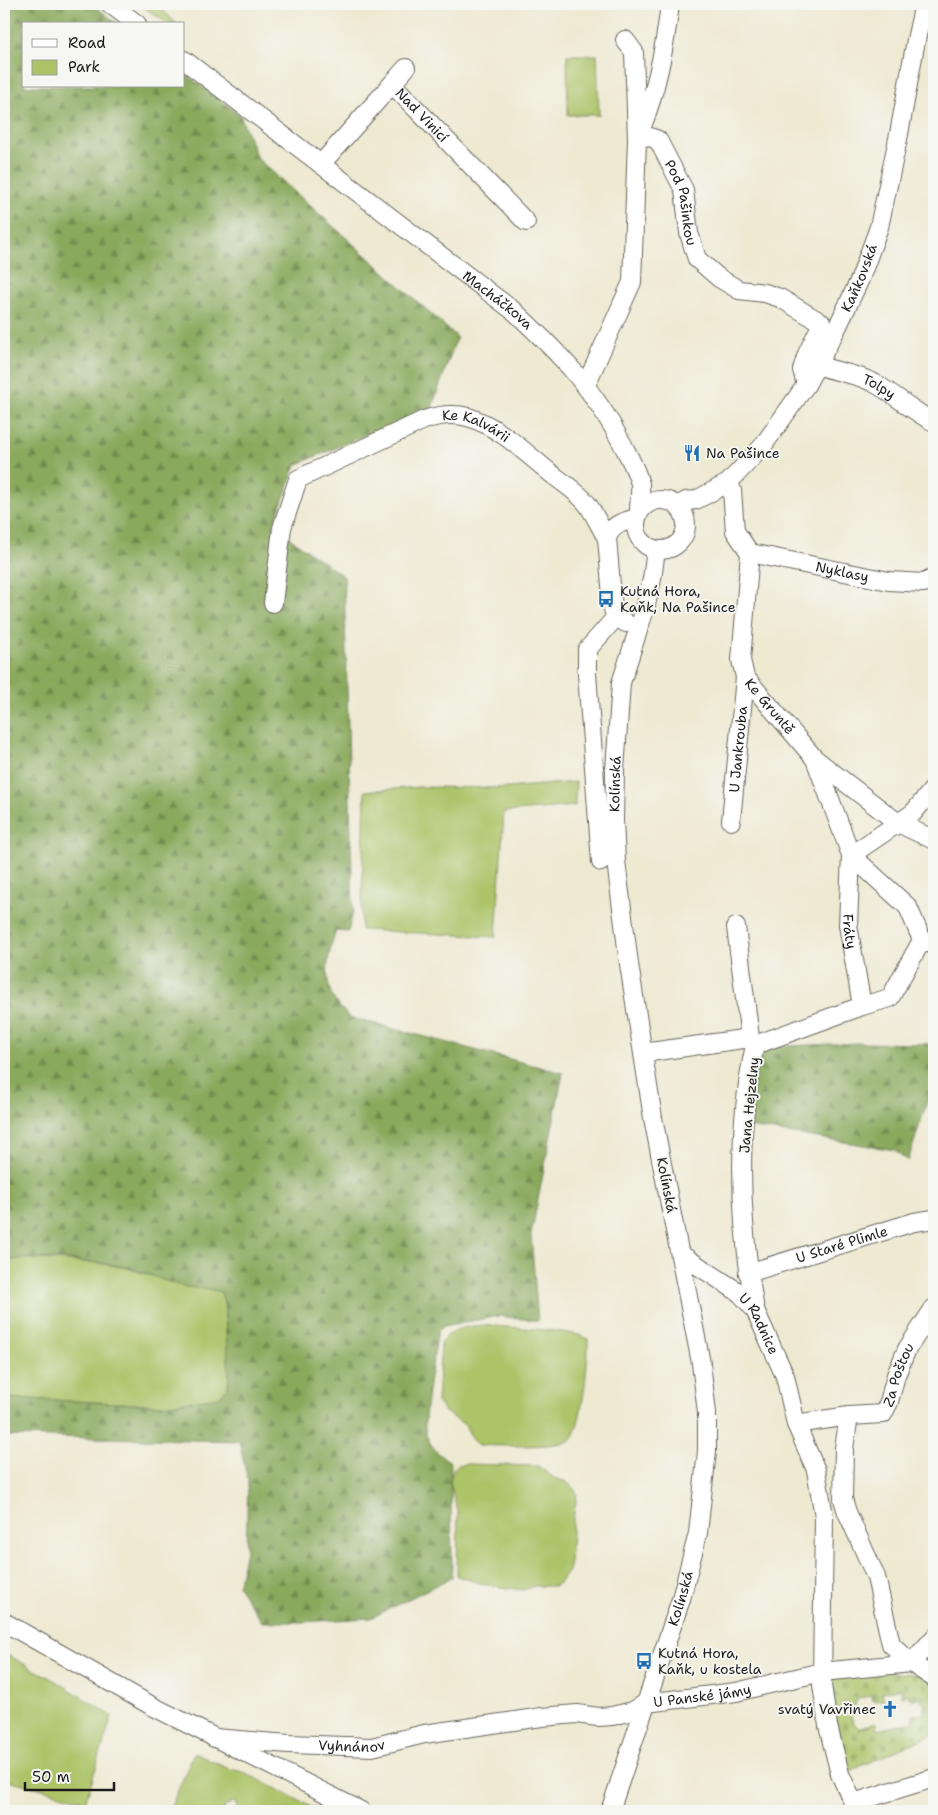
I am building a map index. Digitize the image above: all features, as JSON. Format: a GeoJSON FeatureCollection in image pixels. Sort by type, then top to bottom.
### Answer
{"type":"FeatureCollection","features":[{"type":"Feature","properties":{"kind":"street"},"geometry":{"type":"LineString","coordinates":[[110,4],[134,22]]}},
{"type":"Feature","properties":{"kind":"street"},"geometry":{"type":"LineString","coordinates":[[637,139],[657,79],[665,42],[670,4]]}},
{"type":"Feature","properties":{"kind":"street","name":"Kaňkovská"},"geometry":{"type":"LineString","coordinates":[[682,513],[696,500],[728,483],[762,447],[818,365],[860,279],[879,227],[924,4]]}},
{"type":"Feature","properties":{"kind":"street"},"geometry":{"type":"LineString","coordinates":[[586,385],[632,282],[637,139],[634,52],[626,40]]}},
{"type":"Feature","properties":{"kind":"street","name":"Macháčkova"},"geometry":{"type":"LineString","coordinates":[[185,61],[515,312],[555,349],[586,385],[613,425],[640,484]]}},
{"type":"Feature","properties":{"kind":"street"},"geometry":{"type":"LineString","coordinates":[[392,84],[406,68]]}},
{"type":"Feature","properties":{"kind":"street","name":"Nad Vinicí"},"geometry":{"type":"LineString","coordinates":[[316,160],[392,84],[526,222]]}},
{"type":"Feature","properties":{"kind":"street","name":"Pod Pašinkou"},"geometry":{"type":"LineString","coordinates":[[637,139],[647,136],[658,140],[670,162],[684,190],[689,233],[697,259],[719,278],[739,290],[765,293],[780,298],[822,323],[807,354],[802,370],[806,385]]}},
{"type":"Feature","properties":{"kind":"street","name":"Tolpy"},"geometry":{"type":"LineString","coordinates":[[818,365],[828,370],[858,375],[874,383],[934,422]]}},
{"type":"Feature","properties":{"kind":"street","name":"Ke Kalvárii"},"geometry":{"type":"LineString","coordinates":[[273,604],[282,528],[298,479],[424,420],[439,415],[455,415],[470,418],[502,435],[588,504],[607,538]]}},
{"type":"Feature","properties":{"kind":"street"},"geometry":{"type":"LineString","coordinates":[[728,483],[732,490],[735,531],[750,553]]}},
{"type":"Feature","properties":{"kind":"street"},"geometry":{"type":"LineString","coordinates":[[640,484],[657,500]]}},
{"type":"Feature","properties":{"kind":"street"},"geometry":{"type":"LineString","coordinates":[[638,632],[616,617],[607,538],[610,530],[638,514],[650,502],[657,500],[664,500],[682,513],[686,528],[679,542],[672,547],[664,550],[649,548],[636,532],[638,514],[640,484]]}},
{"type":"Feature","properties":{"kind":"street","name":"Kolínská"},"geometry":{"type":"LineString","coordinates":[[610,1811],[681,1599],[698,1533],[707,1451],[707,1413],[701,1363],[654,1118],[628,955],[616,861],[614,820],[615,770],[621,684],[652,580],[656,550]]}},
{"type":"Feature","properties":{"kind":"street","name":"Nyklasy"},"geometry":{"type":"LineString","coordinates":[[750,553],[889,581],[924,583],[934,578]]}},
{"type":"Feature","properties":{"kind":"street","name":"Ke Gruntě"},"geometry":{"type":"LineString","coordinates":[[750,553],[741,660],[745,676],[815,759],[898,823],[934,840]]}},
{"type":"Feature","properties":{"kind":"street"},"geometry":{"type":"LineString","coordinates":[[601,862],[587,674],[588,650],[616,617]]}},
{"type":"Feature","properties":{"kind":"street","name":"U Jankrouba"},"geometry":{"type":"LineString","coordinates":[[731,821],[745,676]]}},
{"type":"Feature","properties":{"kind":"street","name":"Ke Gruntě"},"geometry":{"type":"LineString","coordinates":[[815,759],[851,855]]}},
{"type":"Feature","properties":{"kind":"street"},"geometry":{"type":"LineString","coordinates":[[736,927],[753,1042],[890,998],[928,942],[908,907],[851,855],[913,813],[934,788]]}},
{"type":"Feature","properties":{"kind":"street","name":"Fráty"},"geometry":{"type":"LineString","coordinates":[[851,855],[848,925],[862,1006]]}},
{"type":"Feature","properties":{"kind":"street","name":"Jana Hejzelny"},"geometry":{"type":"LineString","coordinates":[[643,1053],[753,1042],[743,1132],[744,1231],[748,1273],[755,1310]]}},
{"type":"Feature","properties":{"kind":"street","name":"U Staré Plimle"},"geometry":{"type":"LineString","coordinates":[[748,1273],[914,1222],[934,1219]]}},
{"type":"Feature","properties":{"kind":"street","name":"U Radnice"},"geometry":{"type":"LineString","coordinates":[[680,1254],[740,1293],[755,1310],[785,1376],[796,1424],[816,1470],[824,1516],[822,1672]]}},
{"type":"Feature","properties":{"kind":"street","name":"Za Poštou"},"geometry":{"type":"LineString","coordinates":[[849,1416],[883,1414],[890,1402],[896,1375],[907,1349],[934,1308]]}},
{"type":"Feature","properties":{"kind":"street"},"geometry":{"type":"LineString","coordinates":[[796,1424],[849,1416],[844,1448],[843,1499],[846,1512],[876,1577],[891,1644],[911,1663],[934,1678]]}},
{"type":"Feature","properties":{"kind":"street"},"geometry":{"type":"LineString","coordinates":[[824,1516],[846,1512]]}},
{"type":"Feature","properties":{"kind":"street"},"geometry":{"type":"LineString","coordinates":[[4,1622],[152,1706],[361,1811]]}},
{"type":"Feature","properties":{"kind":"street"},"geometry":{"type":"LineString","coordinates":[[911,1663],[934,1638]]}},
{"type":"Feature","properties":{"kind":"street","name":"U Panské jámy"},"geometry":{"type":"LineString","coordinates":[[646,1703],[736,1692],[822,1672],[911,1663]]}},
{"type":"Feature","properties":{"kind":"street"},"geometry":{"type":"LineString","coordinates":[[822,1672],[828,1726],[840,1774],[855,1807],[932,1775]]}},
{"type":"Feature","properties":{"kind":"street","name":"Vyhnánov"},"geometry":{"type":"LineString","coordinates":[[214,1738],[288,1744],[372,1747],[424,1734],[542,1717],[577,1714],[612,1716],[633,1711],[646,1703]]}},
{"type":"Feature","properties":{"kind":"green space"},"geometry":{"type":"Polygon","coordinates":[[[4,4],[92,4],[115,22],[22,22],[22,88],[185,88],[185,74],[240,115],[258,159],[457,337],[432,407],[296,465],[273,526],[344,577],[353,913],[348,932],[336,931],[331,947],[327,971],[332,996],[349,1017],[563,1073],[531,1235],[538,1321],[499,1316],[444,1326],[438,1331],[429,1385],[425,1427],[428,1439],[433,1447],[439,1454],[451,1462],[452,1577],[371,1618],[262,1622],[238,1586],[246,1551],[248,1481],[239,1441],[4,1436],[4,1398],[162,1405],[220,1397],[228,1387],[229,1373],[224,1302],[221,1292],[191,1288],[129,1268],[103,1263],[46,1259],[4,1262],[4,4]]]}},
{"type":"Feature","properties":{"kind":"green space"},"geometry":{"type":"Polygon","coordinates":[[[139,4],[157,4],[175,22],[165,22],[139,4]]]}},
{"type":"Feature","properties":{"kind":"green space"},"geometry":{"type":"Polygon","coordinates":[[[567,55],[597,55],[599,115],[568,115],[567,55]]]}},
{"type":"Feature","properties":{"kind":"green space"},"geometry":{"type":"Polygon","coordinates":[[[576,782],[575,806],[504,812],[496,937],[361,930],[365,791],[419,787],[507,788],[576,782]]]}},
{"type":"Feature","properties":{"kind":"green space"},"geometry":{"type":"Polygon","coordinates":[[[860,1043],[934,1044],[934,1080],[908,1161],[895,1150],[742,1126],[758,1047],[860,1043]]]}},
{"type":"Feature","properties":{"kind":"green space"},"geometry":{"type":"Polygon","coordinates":[[[21,1258],[98,1263],[127,1268],[188,1287],[212,1289],[221,1292],[224,1302],[229,1373],[228,1387],[220,1397],[162,1405],[4,1398],[4,1262],[21,1258]]]}},
{"type":"Feature","properties":{"kind":"green space"},"geometry":{"type":"Polygon","coordinates":[[[483,1325],[571,1333],[588,1339],[586,1376],[581,1409],[578,1423],[570,1440],[564,1443],[541,1445],[479,1445],[474,1442],[465,1425],[445,1412],[437,1402],[441,1344],[454,1331],[465,1327],[483,1325]]]}},
{"type":"Feature","properties":{"kind":"green space"},"geometry":{"type":"Polygon","coordinates":[[[458,1465],[538,1466],[554,1478],[567,1482],[575,1490],[577,1495],[570,1562],[568,1571],[555,1586],[536,1586],[523,1590],[486,1585],[457,1576],[458,1513],[450,1482],[453,1469],[458,1465]]]}},
{"type":"Feature","properties":{"kind":"green space"},"geometry":{"type":"Polygon","coordinates":[[[4,1653],[61,1684],[112,1716],[81,1811],[75,1811],[80,1799],[4,1779],[4,1653]]]}},
{"type":"Feature","properties":{"kind":"green space"},"geometry":{"type":"Polygon","coordinates":[[[866,1672],[920,1674],[934,1684],[934,1734],[847,1772],[829,1694],[832,1677],[866,1672]],[[901,1688],[882,1692],[884,1700],[873,1701],[872,1695],[858,1699],[855,1704],[857,1710],[853,1710],[854,1712],[850,1717],[852,1718],[852,1724],[854,1723],[860,1729],[860,1727],[867,1725],[869,1727],[869,1725],[876,1723],[877,1730],[914,1722],[912,1715],[925,1715],[923,1708],[925,1705],[921,1700],[923,1697],[913,1700],[909,1698],[909,1694],[902,1696],[901,1688]]]}},
{"type":"Feature","properties":{"kind":"green space"},"geometry":{"type":"Polygon","coordinates":[[[194,1753],[227,1768],[246,1773],[319,1811],[237,1811],[236,1803],[230,1802],[229,1805],[224,1807],[225,1811],[169,1811],[194,1753]]]}},
{"type":"Feature","properties":{"kind":"place","name":"Na Pašince"},"geometry":{"type":"Point","coordinates":[692,453]}},
{"type":"Feature","properties":{"kind":"place","name":"Kutná Hora, Kaňk, Na Pašince"},"geometry":{"type":"Point","coordinates":[606,599]}},
{"type":"Feature","properties":{"kind":"place","name":"Kutná Hora, Kaňk, u kostela"},"geometry":{"type":"Point","coordinates":[644,1661]}},
{"type":"Feature","properties":{"kind":"place","name":"svatý Vavřinec"},"geometry":{"type":"Point","coordinates":[890,1709]}}]}
